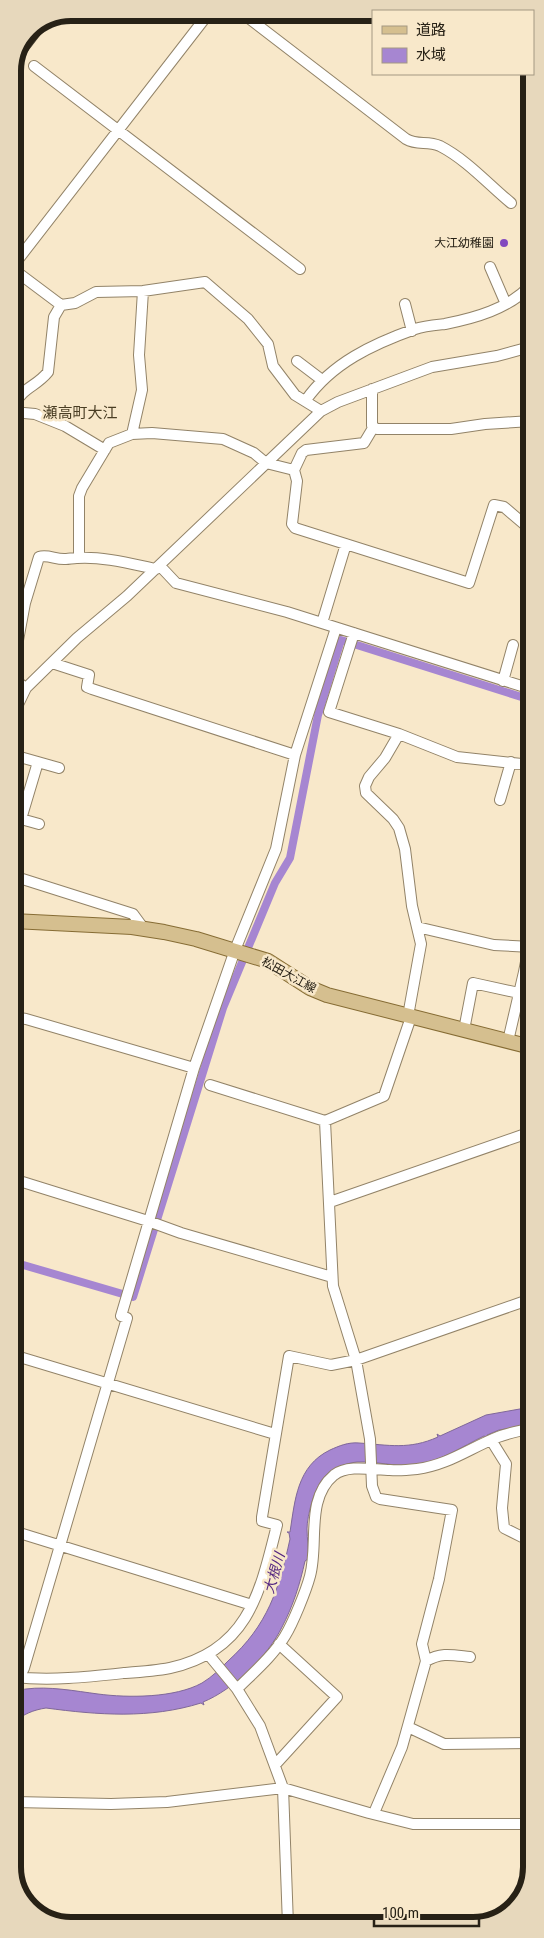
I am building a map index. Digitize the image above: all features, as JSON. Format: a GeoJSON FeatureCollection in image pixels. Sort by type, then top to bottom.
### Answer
{"type":"FeatureCollection","features":[{"type":"Feature","properties":{"kind":"main road","name":"松田大江線"},"geometry":{"type":"LineString","coordinates":[[21,921],[144,929],[196,938],[268,961],[310,988],[327,995],[523,1045]]}},
{"type":"Feature","properties":{"kind":"street"},"geometry":{"type":"LineString","coordinates":[[21,257],[203,21]]}},
{"type":"Feature","properties":{"kind":"street"},"geometry":{"type":"LineString","coordinates":[[252,21],[413,143],[434,143],[447,150],[478,173],[511,203]]}},
{"type":"Feature","properties":{"kind":"street"},"geometry":{"type":"LineString","coordinates":[[34,66],[300,269]]}},
{"type":"Feature","properties":{"kind":"street"},"geometry":{"type":"LineString","coordinates":[[490,267],[506,304]]}},
{"type":"Feature","properties":{"kind":"street"},"geometry":{"type":"LineString","coordinates":[[21,274],[61,305],[75,303],[96,292],[143,291],[205,282],[248,319],[268,344],[273,366],[295,395],[306,400],[321,411]]}},
{"type":"Feature","properties":{"kind":"street"},"geometry":{"type":"LineString","coordinates":[[132,434],[142,390],[139,355],[143,291]]}},
{"type":"Feature","properties":{"kind":"street"},"geometry":{"type":"LineString","coordinates":[[306,400],[322,380],[372,345],[412,331],[484,314],[506,304],[523,293]]}},
{"type":"Feature","properties":{"kind":"street"},"geometry":{"type":"LineString","coordinates":[[405,304],[412,331]]}},
{"type":"Feature","properties":{"kind":"street"},"geometry":{"type":"LineString","coordinates":[[21,394],[26,388],[44,378],[48,372],[54,316],[61,305]]}},
{"type":"Feature","properties":{"kind":"street"},"geometry":{"type":"LineString","coordinates":[[21,698],[26,688],[77,638],[127,596],[321,411],[338,402],[432,367],[497,356],[523,349]]}},
{"type":"Feature","properties":{"kind":"street"},"geometry":{"type":"LineString","coordinates":[[298,361],[322,380]]}},
{"type":"Feature","properties":{"kind":"street"},"geometry":{"type":"LineString","coordinates":[[372,389],[373,428],[364,443],[306,450],[302,453],[294,470],[297,481],[292,524],[295,528],[469,583],[494,505],[504,508],[523,523]]}},
{"type":"Feature","properties":{"kind":"street"},"geometry":{"type":"LineString","coordinates":[[21,413],[35,414],[64,426],[105,450]]}},
{"type":"Feature","properties":{"kind":"street"},"geometry":{"type":"LineString","coordinates":[[373,428],[452,429],[523,422]]}},
{"type":"Feature","properties":{"kind":"street"},"geometry":{"type":"LineString","coordinates":[[79,558],[79,496],[109,443],[132,434],[152,433],[223,440],[254,453],[266,462],[294,470]]}},
{"type":"Feature","properties":{"kind":"street"},"geometry":{"type":"LineString","coordinates":[[322,623],[346,544]]}},
{"type":"Feature","properties":{"kind":"street"},"geometry":{"type":"LineString","coordinates":[[21,624],[38,557],[44,555],[64,560],[79,558],[135,564],[158,567],[176,583],[259,604],[523,687]]}},
{"type":"Feature","properties":{"kind":"street"},"geometry":{"type":"LineString","coordinates":[[21,1673],[61,1545],[127,1318],[121,1316],[129,1283],[153,1223],[194,1068],[241,952],[276,849],[295,755],[336,628]]}},
{"type":"Feature","properties":{"kind":"street"},"geometry":{"type":"LineString","coordinates":[[354,633],[329,712],[399,734],[457,757],[523,764]]}},
{"type":"Feature","properties":{"kind":"street"},"geometry":{"type":"LineString","coordinates":[[503,681],[513,645]]}},
{"type":"Feature","properties":{"kind":"street"},"geometry":{"type":"LineString","coordinates":[[52,663],[88,675],[87,687],[92,690],[295,755]]}},
{"type":"Feature","properties":{"kind":"street"},"geometry":{"type":"LineString","coordinates":[[21,685],[26,688]]}},
{"type":"Feature","properties":{"kind":"street"},"geometry":{"type":"LineString","coordinates":[[210,1085],[325,1121],[384,1096],[409,1016],[421,944],[412,906],[405,850],[399,828],[393,819],[366,793],[365,786],[369,777],[385,758],[399,734]]}},
{"type":"Feature","properties":{"kind":"street"},"geometry":{"type":"LineString","coordinates":[[21,757],[58,768]]}},
{"type":"Feature","properties":{"kind":"street"},"geometry":{"type":"LineString","coordinates":[[38,762],[21,819],[39,824]]}},
{"type":"Feature","properties":{"kind":"street"},"geometry":{"type":"LineString","coordinates":[[500,800],[511,762]]}},
{"type":"Feature","properties":{"kind":"street"},"geometry":{"type":"LineString","coordinates":[[21,879],[133,914],[144,929]]}},
{"type":"Feature","properties":{"kind":"street"},"geometry":{"type":"LineString","coordinates":[[417,927],[494,945],[523,947]]}},
{"type":"Feature","properties":{"kind":"street"},"geometry":{"type":"LineString","coordinates":[[464,1030],[473,983],[519,993]]}},
{"type":"Feature","properties":{"kind":"street"},"geometry":{"type":"LineString","coordinates":[[508,1041],[519,993],[523,984]]}},
{"type":"Feature","properties":{"kind":"street"},"geometry":{"type":"LineString","coordinates":[[21,1018],[194,1068]]}},
{"type":"Feature","properties":{"kind":"street"},"geometry":{"type":"LineString","coordinates":[[325,1121],[333,1286],[356,1360],[370,1439],[372,1486],[376,1497],[380,1499],[452,1510],[439,1579],[422,1644],[426,1661],[402,1747],[374,1813]]}},
{"type":"Feature","properties":{"kind":"street"},"geometry":{"type":"LineString","coordinates":[[330,1202],[523,1135]]}},
{"type":"Feature","properties":{"kind":"street"},"geometry":{"type":"LineString","coordinates":[[21,1182],[181,1233],[332,1277]]}},
{"type":"Feature","properties":{"kind":"street"},"geometry":{"type":"LineString","coordinates":[[21,1677],[71,1679],[150,1671],[187,1663],[208,1654],[227,1641],[252,1605],[264,1578],[276,1525],[262,1521],[262,1517],[289,1356],[330,1365],[356,1360],[523,1302]]}},
{"type":"Feature","properties":{"kind":"street"},"geometry":{"type":"LineString","coordinates":[[21,1357],[275,1434]]}},
{"type":"Feature","properties":{"kind":"street"},"geometry":{"type":"LineString","coordinates":[[236,1689],[263,1664],[285,1636],[310,1577],[314,1556],[316,1506],[324,1485],[336,1474],[353,1469],[371,1468],[392,1471],[442,1463],[450,1461],[500,1436],[523,1430]]}},
{"type":"Feature","properties":{"kind":"street"},"geometry":{"type":"LineString","coordinates":[[491,1440],[506,1464],[502,1508],[504,1528],[523,1537]]}},
{"type":"Feature","properties":{"kind":"street"},"geometry":{"type":"LineString","coordinates":[[21,1534],[252,1605]]}},
{"type":"Feature","properties":{"kind":"street"},"geometry":{"type":"LineString","coordinates":[[274,1765],[338,1697],[279,1644]]}},
{"type":"Feature","properties":{"kind":"street"},"geometry":{"type":"LineString","coordinates":[[208,1654],[236,1689],[260,1726],[283,1788],[288,1917]]}},
{"type":"Feature","properties":{"kind":"street"},"geometry":{"type":"LineString","coordinates":[[426,1661],[436,1656],[470,1657]]}},
{"type":"Feature","properties":{"kind":"street"},"geometry":{"type":"LineString","coordinates":[[408,1728],[444,1744],[523,1743]]}},
{"type":"Feature","properties":{"kind":"street"},"geometry":{"type":"LineString","coordinates":[[21,1802],[111,1804],[167,1802],[283,1788],[413,1824],[523,1824]]}},
{"type":"Feature","properties":{"kind":"water","name":"大根川"},"geometry":{"type":"Polygon","coordinates":[[[523,1408],[523,1426],[499,1430],[487,1435],[488,1438],[484,1436],[450,1454],[423,1464],[393,1465],[357,1462],[340,1466],[328,1473],[321,1481],[312,1501],[307,1523],[308,1559],[305,1561],[296,1595],[282,1627],[268,1649],[248,1671],[226,1689],[203,1702],[204,1705],[201,1703],[163,1712],[124,1714],[104,1714],[46,1708],[21,1717],[21,1691],[24,1689],[53,1688],[110,1695],[151,1696],[179,1692],[202,1683],[216,1673],[242,1647],[253,1634],[270,1605],[286,1557],[290,1539],[287,1532],[290,1532],[296,1496],[304,1475],[319,1457],[330,1450],[351,1443],[399,1446],[418,1444],[438,1437],[437,1434],[440,1436],[486,1415],[523,1408]]]}},
{"type":"Feature","properties":{"kind":"waterway"},"geometry":{"type":"LineString","coordinates":[[21,1264],[133,1297],[223,1008],[275,883],[290,858],[318,715],[341,640],[523,697]]}},
{"type":"Feature","properties":{"kind":"railway"},"geometry":{"type":"LineString","coordinates":[[24,55],[42,32]]}},
{"type":"Feature","properties":{"kind":"place","name":"大江幼稚園"},"geometry":{"type":"Point","coordinates":[504,243]}},
{"type":"Feature","properties":{"kind":"district","name":"瀬高町大江"},"geometry":{"type":"Point","coordinates":[80,413]}}]}
